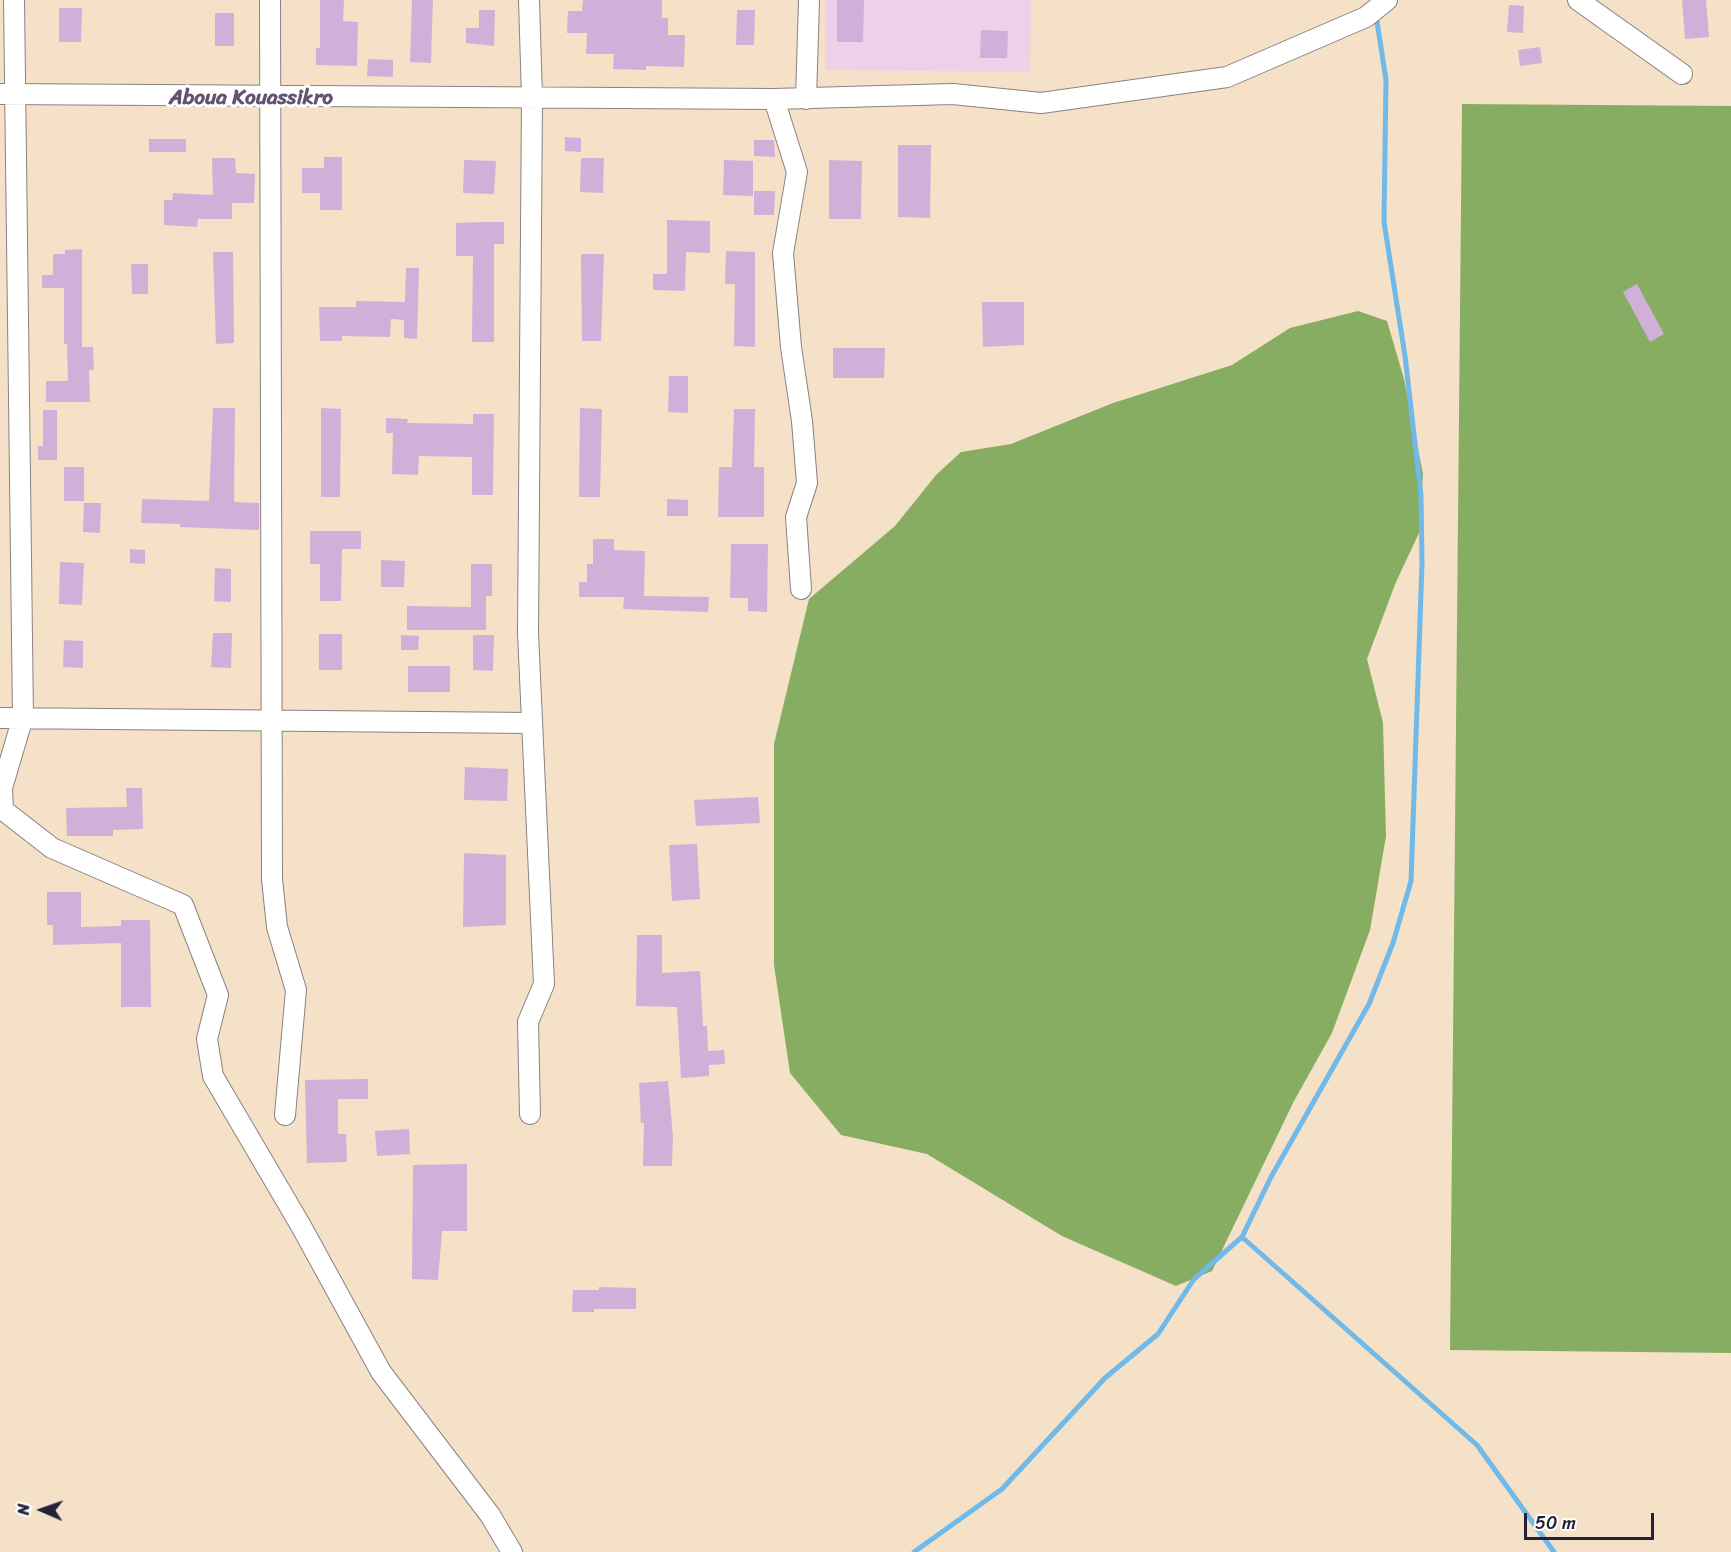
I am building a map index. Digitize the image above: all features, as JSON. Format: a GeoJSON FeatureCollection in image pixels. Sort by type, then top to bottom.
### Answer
{"type":"FeatureCollection","features":[{"type":"Feature","properties":{"kind":"street"},"geometry":{"type":"LineString","coordinates":[[14,0],[7,94],[23,717],[2,788],[3,810],[52,848],[183,905],[218,995],[207,1039],[213,1076],[301,1226],[381,1372],[489,1515],[512,1552]]}},
{"type":"Feature","properties":{"kind":"street"},"geometry":{"type":"LineString","coordinates":[[270,0],[272,879],[277,927],[296,990],[285,1115]]}},
{"type":"Feature","properties":{"kind":"street"},"geometry":{"type":"LineString","coordinates":[[529,0],[532,97],[528,633],[544,984],[528,1022],[530,1114]]}},
{"type":"Feature","properties":{"kind":"street"},"geometry":{"type":"LineString","coordinates":[[806,99],[809,0]]}},
{"type":"Feature","properties":{"kind":"street"},"geometry":{"type":"LineString","coordinates":[[7,94],[774,99],[953,94],[1041,103],[1227,77],[1366,17],[1387,0]]}},
{"type":"Feature","properties":{"kind":"street"},"geometry":{"type":"LineString","coordinates":[[1578,0],[1682,74]]}},
{"type":"Feature","properties":{"kind":"street"},"geometry":{"type":"LineString","coordinates":[[774,99],[797,172],[783,252],[791,347],[802,421],[807,483],[796,516],[801,589]]}},
{"type":"Feature","properties":{"kind":"street"},"geometry":{"type":"LineString","coordinates":[[0,718],[531,723]]}},
{"type":"Feature","properties":{"kind":"shaded area"},"geometry":{"type":"Polygon","coordinates":[[[825,0],[1031,0],[1030,72],[825,70],[825,0]]]}},
{"type":"Feature","properties":{"kind":"green space"},"geometry":{"type":"Polygon","coordinates":[[[1462,104],[1731,106],[1731,1353],[1450,1350],[1462,104]]]}},
{"type":"Feature","properties":{"kind":"green space"},"geometry":{"type":"Polygon","coordinates":[[[1358,311],[1387,321],[1404,379],[1423,474],[1419,533],[1396,582],[1367,659],[1383,723],[1386,836],[1370,930],[1332,1033],[1294,1101],[1212,1271],[1176,1286],[1062,1236],[927,1154],[841,1135],[790,1073],[774,965],[774,744],[809,599],[895,526],[936,475],[961,452],[1011,444],[1113,403],[1232,365],[1290,328],[1358,311]]]}},
{"type":"Feature","properties":{"kind":"building"},"geometry":{"type":"Polygon","coordinates":[[[320,0],[344,0],[343,21],[358,22],[357,66],[316,65],[316,48],[320,48],[320,0]]]}},
{"type":"Feature","properties":{"kind":"building"},"geometry":{"type":"Polygon","coordinates":[[[412,0],[433,0],[431,63],[410,62],[412,0]]]}},
{"type":"Feature","properties":{"kind":"building"},"geometry":{"type":"Polygon","coordinates":[[[583,0],[662,0],[662,18],[668,18],[668,35],[685,35],[684,67],[646,66],[646,70],[613,69],[614,54],[586,54],[587,33],[567,33],[568,11],[582,11],[583,0]]]}},
{"type":"Feature","properties":{"kind":"building"},"geometry":{"type":"Polygon","coordinates":[[[837,0],[864,0],[863,42],[837,42],[837,0]]]}},
{"type":"Feature","properties":{"kind":"building"},"geometry":{"type":"Polygon","coordinates":[[[1682,0],[1706,0],[1709,37],[1685,39],[1682,0]]]}},
{"type":"Feature","properties":{"kind":"building"},"geometry":{"type":"Polygon","coordinates":[[[1509,5],[1524,6],[1523,33],[1507,32],[1509,5]]]}},
{"type":"Feature","properties":{"kind":"building"},"geometry":{"type":"Polygon","coordinates":[[[59,8],[82,8],[81,42],[59,42],[59,8]]]}},
{"type":"Feature","properties":{"kind":"building"},"geometry":{"type":"Polygon","coordinates":[[[479,10],[495,10],[494,46],[466,43],[466,28],[479,28],[479,10]]]}},
{"type":"Feature","properties":{"kind":"building"},"geometry":{"type":"Polygon","coordinates":[[[737,10],[755,10],[754,45],[736,45],[737,10]]]}},
{"type":"Feature","properties":{"kind":"building"},"geometry":{"type":"Polygon","coordinates":[[[215,13],[234,13],[234,46],[215,46],[215,13]]]}},
{"type":"Feature","properties":{"kind":"building"},"geometry":{"type":"Polygon","coordinates":[[[981,30],[1008,31],[1007,58],[980,58],[981,30]]]}},
{"type":"Feature","properties":{"kind":"building"},"geometry":{"type":"Polygon","coordinates":[[[1540,47],[1542,63],[1520,66],[1518,50],[1540,47]]]}},
{"type":"Feature","properties":{"kind":"building"},"geometry":{"type":"Polygon","coordinates":[[[368,59],[393,60],[393,77],[367,76],[368,59]]]}},
{"type":"Feature","properties":{"kind":"building"},"geometry":{"type":"Polygon","coordinates":[[[565,137],[581,138],[581,152],[565,151],[565,137]]]}},
{"type":"Feature","properties":{"kind":"building"},"geometry":{"type":"Polygon","coordinates":[[[149,139],[186,139],[186,152],[149,152],[149,139]]]}},
{"type":"Feature","properties":{"kind":"building"},"geometry":{"type":"Polygon","coordinates":[[[754,140],[774,140],[775,157],[754,156],[754,140]]]}},
{"type":"Feature","properties":{"kind":"building"},"geometry":{"type":"Polygon","coordinates":[[[898,145],[931,145],[930,218],[898,217],[898,145]]]}},
{"type":"Feature","properties":{"kind":"building"},"geometry":{"type":"Polygon","coordinates":[[[324,157],[342,157],[342,210],[320,210],[320,193],[302,193],[302,168],[324,168],[324,157]]]}},
{"type":"Feature","properties":{"kind":"building"},"geometry":{"type":"Polygon","coordinates":[[[212,158],[235,158],[236,173],[255,174],[254,203],[232,203],[232,219],[198,219],[197,227],[164,225],[164,200],[172,200],[173,193],[213,195],[212,158]]]}},
{"type":"Feature","properties":{"kind":"building"},"geometry":{"type":"Polygon","coordinates":[[[581,158],[604,158],[603,193],[580,192],[581,158]]]}},
{"type":"Feature","properties":{"kind":"building"},"geometry":{"type":"Polygon","coordinates":[[[464,160],[496,161],[494,194],[463,193],[464,160]]]}},
{"type":"Feature","properties":{"kind":"building"},"geometry":{"type":"Polygon","coordinates":[[[724,160],[753,161],[753,196],[723,195],[724,160]]]}},
{"type":"Feature","properties":{"kind":"building"},"geometry":{"type":"Polygon","coordinates":[[[829,160],[862,161],[861,219],[829,219],[829,160]]]}},
{"type":"Feature","properties":{"kind":"building"},"geometry":{"type":"Polygon","coordinates":[[[754,191],[775,191],[774,215],[754,215],[754,191]]]}},
{"type":"Feature","properties":{"kind":"building"},"geometry":{"type":"Polygon","coordinates":[[[667,220],[710,221],[710,253],[686,252],[685,291],[653,290],[653,274],[667,274],[667,220]]]}},
{"type":"Feature","properties":{"kind":"building"},"geometry":{"type":"Polygon","coordinates":[[[504,222],[504,244],[494,244],[494,342],[472,342],[473,256],[456,256],[456,223],[504,222]]]}},
{"type":"Feature","properties":{"kind":"building"},"geometry":{"type":"Polygon","coordinates":[[[82,249],[82,347],[93,347],[94,370],[89,370],[90,402],[46,402],[46,381],[68,381],[67,344],[64,344],[64,288],[42,288],[42,275],[53,275],[53,254],[65,254],[65,250],[82,249]]]}},
{"type":"Feature","properties":{"kind":"building"},"geometry":{"type":"Polygon","coordinates":[[[726,251],[755,252],[755,347],[734,346],[735,284],[725,284],[726,251]]]}},
{"type":"Feature","properties":{"kind":"building"},"geometry":{"type":"Polygon","coordinates":[[[213,252],[233,252],[234,343],[216,344],[213,252]]]}},
{"type":"Feature","properties":{"kind":"building"},"geometry":{"type":"Polygon","coordinates":[[[581,254],[604,254],[601,341],[582,341],[581,254]]]}},
{"type":"Feature","properties":{"kind":"building"},"geometry":{"type":"Polygon","coordinates":[[[131,264],[148,264],[148,294],[132,294],[131,264]]]}},
{"type":"Feature","properties":{"kind":"building"},"geometry":{"type":"Polygon","coordinates":[[[406,268],[419,268],[417,339],[404,338],[404,320],[391,319],[390,337],[342,336],[342,341],[320,341],[319,307],[356,307],[356,301],[405,302],[406,268]]]}},
{"type":"Feature","properties":{"kind":"building"},"geometry":{"type":"Polygon","coordinates":[[[1637,284],[1664,334],[1650,342],[1623,292],[1637,284]]]}},
{"type":"Feature","properties":{"kind":"building"},"geometry":{"type":"Polygon","coordinates":[[[982,302],[1024,302],[1024,345],[983,347],[982,302]]]}},
{"type":"Feature","properties":{"kind":"building"},"geometry":{"type":"Polygon","coordinates":[[[833,348],[885,348],[884,378],[833,378],[833,348]]]}},
{"type":"Feature","properties":{"kind":"building"},"geometry":{"type":"Polygon","coordinates":[[[669,376],[688,376],[688,413],[668,412],[669,376]]]}},
{"type":"Feature","properties":{"kind":"building"},"geometry":{"type":"Polygon","coordinates":[[[213,408],[235,408],[234,502],[259,503],[259,530],[141,523],[142,499],[209,501],[213,408]]]}},
{"type":"Feature","properties":{"kind":"building"},"geometry":{"type":"Polygon","coordinates":[[[321,408],[341,409],[340,497],[321,497],[321,408]]]}},
{"type":"Feature","properties":{"kind":"building"},"geometry":{"type":"Polygon","coordinates":[[[580,408],[602,409],[600,497],[579,497],[580,408]]]}},
{"type":"Feature","properties":{"kind":"building"},"geometry":{"type":"Polygon","coordinates":[[[734,409],[755,409],[754,467],[764,467],[764,517],[718,517],[719,467],[732,467],[734,409]]]}},
{"type":"Feature","properties":{"kind":"building"},"geometry":{"type":"Polygon","coordinates":[[[43,410],[57,410],[57,460],[38,460],[38,446],[43,446],[43,410]]]}},
{"type":"Feature","properties":{"kind":"building"},"geometry":{"type":"Polygon","coordinates":[[[473,414],[494,414],[493,495],[472,495],[472,457],[419,456],[418,475],[392,474],[393,433],[386,433],[386,418],[408,419],[407,423],[473,424],[473,414]]]}},
{"type":"Feature","properties":{"kind":"building"},"geometry":{"type":"Polygon","coordinates":[[[64,467],[84,467],[84,501],[64,501],[64,467]]]}},
{"type":"Feature","properties":{"kind":"building"},"geometry":{"type":"Polygon","coordinates":[[[667,499],[688,500],[688,516],[667,516],[667,499]]]}},
{"type":"Feature","properties":{"kind":"building"},"geometry":{"type":"Polygon","coordinates":[[[84,503],[101,503],[100,533],[83,532],[84,503]]]}},
{"type":"Feature","properties":{"kind":"building"},"geometry":{"type":"Polygon","coordinates":[[[310,531],[361,531],[361,549],[342,549],[341,601],[320,601],[320,564],[310,564],[310,531]]]}},
{"type":"Feature","properties":{"kind":"building"},"geometry":{"type":"Polygon","coordinates":[[[593,539],[614,539],[614,550],[645,551],[644,596],[709,597],[708,612],[623,609],[624,597],[579,597],[579,582],[587,582],[587,564],[593,564],[593,539]]]}},
{"type":"Feature","properties":{"kind":"building"},"geometry":{"type":"Polygon","coordinates":[[[731,544],[768,544],[767,612],[748,611],[748,598],[730,598],[731,544]]]}},
{"type":"Feature","properties":{"kind":"building"},"geometry":{"type":"Polygon","coordinates":[[[130,549],[145,550],[145,564],[130,563],[130,549]]]}},
{"type":"Feature","properties":{"kind":"building"},"geometry":{"type":"Polygon","coordinates":[[[381,560],[405,561],[404,587],[381,587],[381,560]]]}},
{"type":"Feature","properties":{"kind":"building"},"geometry":{"type":"Polygon","coordinates":[[[60,562],[84,563],[82,605],[59,604],[60,562]]]}},
{"type":"Feature","properties":{"kind":"building"},"geometry":{"type":"Polygon","coordinates":[[[471,564],[492,564],[492,596],[486,596],[486,630],[407,630],[407,606],[471,607],[471,564]]]}},
{"type":"Feature","properties":{"kind":"building"},"geometry":{"type":"Polygon","coordinates":[[[215,568],[231,569],[231,602],[214,601],[215,568]]]}},
{"type":"Feature","properties":{"kind":"building"},"geometry":{"type":"Polygon","coordinates":[[[213,633],[232,633],[231,668],[211,667],[213,633]]]}},
{"type":"Feature","properties":{"kind":"building"},"geometry":{"type":"Polygon","coordinates":[[[319,634],[342,634],[342,670],[319,670],[319,634]]]}},
{"type":"Feature","properties":{"kind":"building"},"geometry":{"type":"Polygon","coordinates":[[[401,635],[419,636],[418,650],[401,650],[401,635]]]}},
{"type":"Feature","properties":{"kind":"building"},"geometry":{"type":"Polygon","coordinates":[[[473,635],[494,635],[493,671],[473,670],[473,635]]]}},
{"type":"Feature","properties":{"kind":"building"},"geometry":{"type":"Polygon","coordinates":[[[64,640],[83,641],[83,668],[63,667],[64,640]]]}},
{"type":"Feature","properties":{"kind":"building"},"geometry":{"type":"Polygon","coordinates":[[[408,666],[450,666],[450,692],[408,692],[408,666]]]}},
{"type":"Feature","properties":{"kind":"building"},"geometry":{"type":"Polygon","coordinates":[[[465,767],[508,769],[507,801],[464,800],[465,767]]]}},
{"type":"Feature","properties":{"kind":"building"},"geometry":{"type":"Polygon","coordinates":[[[126,788],[142,788],[143,829],[113,830],[113,836],[67,836],[66,808],[127,807],[126,788]]]}},
{"type":"Feature","properties":{"kind":"building"},"geometry":{"type":"Polygon","coordinates":[[[758,797],[760,823],[696,826],[694,800],[758,797]]]}},
{"type":"Feature","properties":{"kind":"building"},"geometry":{"type":"Polygon","coordinates":[[[697,844],[700,899],[672,901],[669,845],[697,844]]]}},
{"type":"Feature","properties":{"kind":"building"},"geometry":{"type":"Polygon","coordinates":[[[464,853],[506,855],[506,925],[463,927],[464,853]]]}},
{"type":"Feature","properties":{"kind":"building"},"geometry":{"type":"Polygon","coordinates":[[[47,892],[81,892],[81,927],[121,926],[121,920],[150,920],[151,1007],[121,1007],[121,943],[53,945],[53,925],[47,925],[47,892]]]}},
{"type":"Feature","properties":{"kind":"building"},"geometry":{"type":"Polygon","coordinates":[[[637,935],[662,935],[662,973],[700,971],[703,1026],[707,1026],[708,1051],[724,1050],[725,1064],[709,1065],[709,1076],[681,1078],[677,1007],[636,1006],[637,935]]]}},
{"type":"Feature","properties":{"kind":"building"},"geometry":{"type":"Polygon","coordinates":[[[368,1079],[368,1099],[338,1099],[338,1134],[346,1134],[347,1162],[307,1163],[305,1080],[368,1079]]]}},
{"type":"Feature","properties":{"kind":"building"},"geometry":{"type":"Polygon","coordinates":[[[668,1081],[673,1136],[672,1166],[643,1166],[644,1123],[641,1123],[639,1083],[668,1081]]]}},
{"type":"Feature","properties":{"kind":"building"},"geometry":{"type":"Polygon","coordinates":[[[409,1129],[410,1154],[377,1156],[375,1131],[409,1129]]]}},
{"type":"Feature","properties":{"kind":"building"},"geometry":{"type":"Polygon","coordinates":[[[467,1164],[467,1231],[442,1231],[438,1280],[412,1279],[413,1165],[467,1164]]]}},
{"type":"Feature","properties":{"kind":"building"},"geometry":{"type":"Polygon","coordinates":[[[599,1287],[636,1288],[636,1309],[594,1309],[594,1312],[572,1312],[573,1290],[599,1290],[599,1287]]]}},
{"type":"Feature","properties":{"kind":"waterway"},"geometry":{"type":"LineString","coordinates":[[914,1552],[1002,1489],[1105,1378],[1158,1334],[1194,1279],[1242,1237],[1271,1177],[1369,1004],[1393,943],[1411,881],[1422,563],[1421,495],[1405,356],[1384,222],[1386,80],[1376,15]]}},
{"type":"Feature","properties":{"kind":"waterway"},"geometry":{"type":"LineString","coordinates":[[1242,1237],[1477,1445],[1554,1552]]}},
{"type":"Feature","properties":{"kind":"district","name":"Aboua Kouassikro"},"geometry":{"type":"Point","coordinates":[251,99]}}]}
